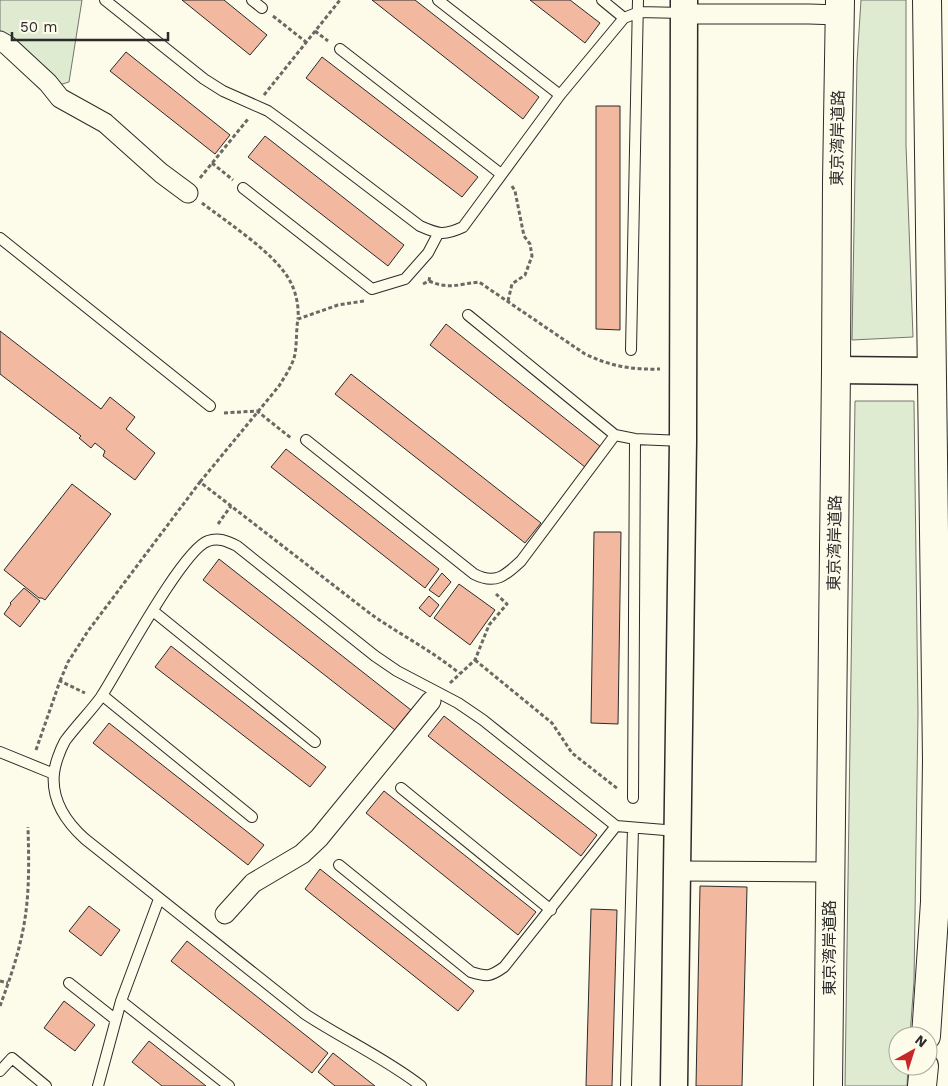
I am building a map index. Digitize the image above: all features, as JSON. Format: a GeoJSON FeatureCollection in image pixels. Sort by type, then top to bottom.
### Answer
{"type":"FeatureCollection","features":[{"type":"Feature","properties":{"kind":"highway"},"geometry":{"type":"LineString","coordinates":[[927,0],[939,371],[934,498],[937,760],[935,902],[927,1026]]}},
{"type":"Feature","properties":{"kind":"highway","name":"東京湾岸道路"},"geometry":{"type":"LineString","coordinates":[[828,1086],[840,8]]}},
{"type":"Feature","properties":{"kind":"street"},"geometry":{"type":"LineString","coordinates":[[674,1086],[683,441],[684,7],[809,14],[840,8]]}},
{"type":"Feature","properties":{"kind":"street"},"geometry":{"type":"LineString","coordinates":[[0,41],[8,45],[42,77],[60,98],[105,123],[161,173],[188,193]]}},
{"type":"Feature","properties":{"kind":"street"},"geometry":{"type":"LineString","coordinates":[[836,370],[939,371]]}},
{"type":"Feature","properties":{"kind":"street"},"geometry":{"type":"LineString","coordinates":[[225,914],[253,883],[302,854],[319,838],[430,702]]}},
{"type":"Feature","properties":{"kind":"street"},"geometry":{"type":"LineString","coordinates":[[678,871],[830,872]]}},
{"type":"Feature","properties":{"kind":"lane"},"geometry":{"type":"LineString","coordinates":[[105,0],[204,79],[223,91],[268,111],[420,226],[438,234],[452,233],[463,227],[560,95],[624,18],[639,12],[684,7]]}},
{"type":"Feature","properties":{"kind":"lane"},"geometry":{"type":"LineString","coordinates":[[252,0],[262,8]]}},
{"type":"Feature","properties":{"kind":"lane"},"geometry":{"type":"LineString","coordinates":[[438,0],[560,95]]}},
{"type":"Feature","properties":{"kind":"lane"},"geometry":{"type":"LineString","coordinates":[[602,0],[624,18]]}},
{"type":"Feature","properties":{"kind":"lane"},"geometry":{"type":"LineString","coordinates":[[631,350],[638,0]]}},
{"type":"Feature","properties":{"kind":"lane"},"geometry":{"type":"LineString","coordinates":[[340,49],[501,174]]}},
{"type":"Feature","properties":{"kind":"lane"},"geometry":{"type":"LineString","coordinates":[[242,188],[372,289],[405,279],[428,253],[438,234]]}},
{"type":"Feature","properties":{"kind":"lane"},"geometry":{"type":"LineString","coordinates":[[0,238],[210,406]]}},
{"type":"Feature","properties":{"kind":"lane"},"geometry":{"type":"LineString","coordinates":[[468,315],[615,435],[635,439],[683,441]]}},
{"type":"Feature","properties":{"kind":"lane"},"geometry":{"type":"LineString","coordinates":[[306,440],[474,574],[484,579],[494,579],[506,574],[521,561],[615,435]]}},
{"type":"Feature","properties":{"kind":"lane"},"geometry":{"type":"LineString","coordinates":[[633,798],[635,439]]}},
{"type":"Feature","properties":{"kind":"lane"},"geometry":{"type":"LineString","coordinates":[[421,1086],[305,1014],[159,899],[72,827],[62,813],[56,795],[54,774],[64,742],[102,695],[153,611],[194,551],[208,541],[223,539],[237,546],[375,656],[398,671],[458,703],[483,720],[616,826],[678,831]]}},
{"type":"Feature","properties":{"kind":"lane"},"geometry":{"type":"LineString","coordinates":[[153,611],[315,742]]}},
{"type":"Feature","properties":{"kind":"lane"},"geometry":{"type":"LineString","coordinates":[[102,695],[252,817]]}},
{"type":"Feature","properties":{"kind":"lane"},"geometry":{"type":"LineString","coordinates":[[0,752],[54,774]]}},
{"type":"Feature","properties":{"kind":"lane"},"geometry":{"type":"LineString","coordinates":[[400,788],[551,910]]}},
{"type":"Feature","properties":{"kind":"lane"},"geometry":{"type":"LineString","coordinates":[[339,864],[471,972],[484,976],[494,974],[504,968],[616,826]]}},
{"type":"Feature","properties":{"kind":"lane"},"geometry":{"type":"LineString","coordinates":[[626,1086],[634,828]]}},
{"type":"Feature","properties":{"kind":"lane"},"geometry":{"type":"LineString","coordinates":[[98,1086],[121,1001],[159,899]]}},
{"type":"Feature","properties":{"kind":"lane"},"geometry":{"type":"LineString","coordinates":[[69,983],[116,1020]]}},
{"type":"Feature","properties":{"kind":"lane"},"geometry":{"type":"LineString","coordinates":[[121,1001],[229,1086]]}},
{"type":"Feature","properties":{"kind":"lane"},"geometry":{"type":"LineString","coordinates":[[0,1071],[12,1058],[46,1086]]}},
{"type":"Feature","properties":{"kind":"path"},"geometry":{"type":"LineString","coordinates":[[259,101],[340,0]]}},
{"type":"Feature","properties":{"kind":"path"},"geometry":{"type":"LineString","coordinates":[[262,8],[306,42]]}},
{"type":"Feature","properties":{"kind":"path"},"geometry":{"type":"LineString","coordinates":[[34,758],[68,662],[88,631],[200,482],[279,386],[288,373],[295,355],[299,307],[290,281],[273,260],[188,193],[251,116]]}},
{"type":"Feature","properties":{"kind":"path"},"geometry":{"type":"LineString","coordinates":[[212,163],[242,188]]}},
{"type":"Feature","properties":{"kind":"path"},"geometry":{"type":"LineString","coordinates":[[501,174],[515,191],[524,236],[530,244],[532,256],[525,275],[512,284],[508,301]]}},
{"type":"Feature","properties":{"kind":"path"},"geometry":{"type":"LineString","coordinates":[[430,281],[431,270]]}},
{"type":"Feature","properties":{"kind":"path"},"geometry":{"type":"LineString","coordinates":[[416,287],[430,281],[442,286],[479,282],[584,354],[603,363],[644,370],[667,368]]}},
{"type":"Feature","properties":{"kind":"path"},"geometry":{"type":"LineString","coordinates":[[298,319],[338,306],[365,301]]}},
{"type":"Feature","properties":{"kind":"path"},"geometry":{"type":"LineString","coordinates":[[210,406],[214,413],[257,411],[301,446],[306,440]]}},
{"type":"Feature","properties":{"kind":"path"},"geometry":{"type":"LineString","coordinates":[[200,482],[372,615],[401,635],[440,657],[459,673]]}},
{"type":"Feature","properties":{"kind":"path"},"geometry":{"type":"LineString","coordinates":[[215,529],[231,506]]}},
{"type":"Feature","properties":{"kind":"path"},"geometry":{"type":"LineString","coordinates":[[446,687],[474,660],[489,625],[507,604],[495,594],[494,579]]}},
{"type":"Feature","properties":{"kind":"path"},"geometry":{"type":"LineString","coordinates":[[474,660],[552,723],[572,753],[621,792]]}},
{"type":"Feature","properties":{"kind":"path"},"geometry":{"type":"LineString","coordinates":[[60,681],[88,696]]}},
{"type":"Feature","properties":{"kind":"path"},"geometry":{"type":"LineString","coordinates":[[0,1006],[22,938],[27,900],[28,827]]}},
{"type":"Feature","properties":{"kind":"path"},"geometry":{"type":"LineString","coordinates":[[0,981],[8,983]]}},
{"type":"Feature","properties":{"kind":"green space"},"geometry":{"type":"Polygon","coordinates":[[[0,0],[82,0],[69,82],[59,85],[0,37],[0,0]]]}},
{"type":"Feature","properties":{"kind":"green space"},"geometry":{"type":"Polygon","coordinates":[[[861,0],[906,0],[906,145],[913,337],[852,340],[857,62],[861,0]]]}},
{"type":"Feature","properties":{"kind":"green space"},"geometry":{"type":"Polygon","coordinates":[[[855,401],[914,401],[918,713],[914,981],[911,1026],[888,1026],[888,1076],[908,1076],[907,1086],[845,1086],[855,401]]]}},
{"type":"Feature","properties":{"kind":"building"},"geometry":{"type":"Polygon","coordinates":[[[182,0],[224,0],[267,35],[250,55],[182,0]]]}},
{"type":"Feature","properties":{"kind":"building"},"geometry":{"type":"Polygon","coordinates":[[[372,0],[415,0],[539,97],[523,119],[372,0]]]}},
{"type":"Feature","properties":{"kind":"building"},"geometry":{"type":"Polygon","coordinates":[[[530,0],[570,0],[600,23],[585,43],[530,0]]]}},
{"type":"Feature","properties":{"kind":"building"},"geometry":{"type":"Polygon","coordinates":[[[126,52],[230,135],[215,154],[110,71],[126,52]]]}},
{"type":"Feature","properties":{"kind":"building"},"geometry":{"type":"Polygon","coordinates":[[[322,57],[478,177],[462,197],[306,78],[322,57]]]}},
{"type":"Feature","properties":{"kind":"building"},"geometry":{"type":"Polygon","coordinates":[[[596,106],[620,106],[620,330],[596,329],[596,106]]]}},
{"type":"Feature","properties":{"kind":"building"},"geometry":{"type":"Polygon","coordinates":[[[265,136],[404,245],[388,266],[248,157],[265,136]]]}},
{"type":"Feature","properties":{"kind":"building"},"geometry":{"type":"Polygon","coordinates":[[[446,324],[601,447],[585,467],[430,345],[446,324]]]}},
{"type":"Feature","properties":{"kind":"building"},"geometry":{"type":"Polygon","coordinates":[[[0,331],[101,409],[110,397],[135,417],[126,429],[155,453],[135,480],[103,456],[105,451],[95,443],[91,448],[79,438],[81,436],[0,374],[0,331]]]}},
{"type":"Feature","properties":{"kind":"building"},"geometry":{"type":"Polygon","coordinates":[[[351,374],[541,523],[525,543],[335,394],[351,374]]]}},
{"type":"Feature","properties":{"kind":"building"},"geometry":{"type":"Polygon","coordinates":[[[286,449],[439,569],[425,588],[271,467],[286,449]]]}},
{"type":"Feature","properties":{"kind":"building"},"geometry":{"type":"Polygon","coordinates":[[[72,484],[111,514],[45,600],[39,598],[4,570],[72,484]]]}},
{"type":"Feature","properties":{"kind":"building"},"geometry":{"type":"Polygon","coordinates":[[[594,532],[621,532],[618,724],[591,723],[594,532]]]}},
{"type":"Feature","properties":{"kind":"building"},"geometry":{"type":"Polygon","coordinates":[[[219,559],[411,710],[395,730],[203,580],[219,559]]]}},
{"type":"Feature","properties":{"kind":"building"},"geometry":{"type":"Polygon","coordinates":[[[442,573],[451,582],[439,597],[429,590],[442,573]]]}},
{"type":"Feature","properties":{"kind":"building"},"geometry":{"type":"Polygon","coordinates":[[[459,584],[495,610],[470,645],[434,618],[459,584]]]}},
{"type":"Feature","properties":{"kind":"building"},"geometry":{"type":"Polygon","coordinates":[[[24,588],[40,601],[20,627],[4,614],[10,603],[24,588]]]}},
{"type":"Feature","properties":{"kind":"building"},"geometry":{"type":"Polygon","coordinates":[[[429,596],[439,605],[430,617],[419,608],[429,596]]]}},
{"type":"Feature","properties":{"kind":"building"},"geometry":{"type":"Polygon","coordinates":[[[171,646],[326,767],[310,787],[155,667],[171,646]]]}},
{"type":"Feature","properties":{"kind":"building"},"geometry":{"type":"Polygon","coordinates":[[[444,716],[597,835],[581,856],[428,736],[444,716]]]}},
{"type":"Feature","properties":{"kind":"building"},"geometry":{"type":"Polygon","coordinates":[[[109,723],[264,845],[248,865],[93,743],[109,723]]]}},
{"type":"Feature","properties":{"kind":"building"},"geometry":{"type":"Polygon","coordinates":[[[384,791],[536,912],[518,935],[366,813],[384,791]]]}},
{"type":"Feature","properties":{"kind":"building"},"geometry":{"type":"Polygon","coordinates":[[[320,869],[474,991],[458,1011],[305,889],[320,869]]]}},
{"type":"Feature","properties":{"kind":"building"},"geometry":{"type":"Polygon","coordinates":[[[700,886],[747,887],[742,1086],[696,1086],[700,886]]]}},
{"type":"Feature","properties":{"kind":"building"},"geometry":{"type":"Polygon","coordinates":[[[89,906],[120,930],[101,956],[69,931],[89,906]]]}},
{"type":"Feature","properties":{"kind":"building"},"geometry":{"type":"Polygon","coordinates":[[[591,909],[617,910],[612,1086],[586,1086],[591,909]]]}},
{"type":"Feature","properties":{"kind":"building"},"geometry":{"type":"Polygon","coordinates":[[[187,941],[328,1053],[312,1073],[171,961],[187,941]]]}},
{"type":"Feature","properties":{"kind":"building"},"geometry":{"type":"Polygon","coordinates":[[[64,1001],[95,1025],[75,1051],[44,1028],[64,1001]]]}},
{"type":"Feature","properties":{"kind":"building"},"geometry":{"type":"Polygon","coordinates":[[[149,1041],[206,1086],[162,1086],[132,1062],[149,1041]]]}},
{"type":"Feature","properties":{"kind":"building"},"geometry":{"type":"Polygon","coordinates":[[[333,1053],[375,1086],[335,1086],[318,1072],[333,1053]]]}}]}
